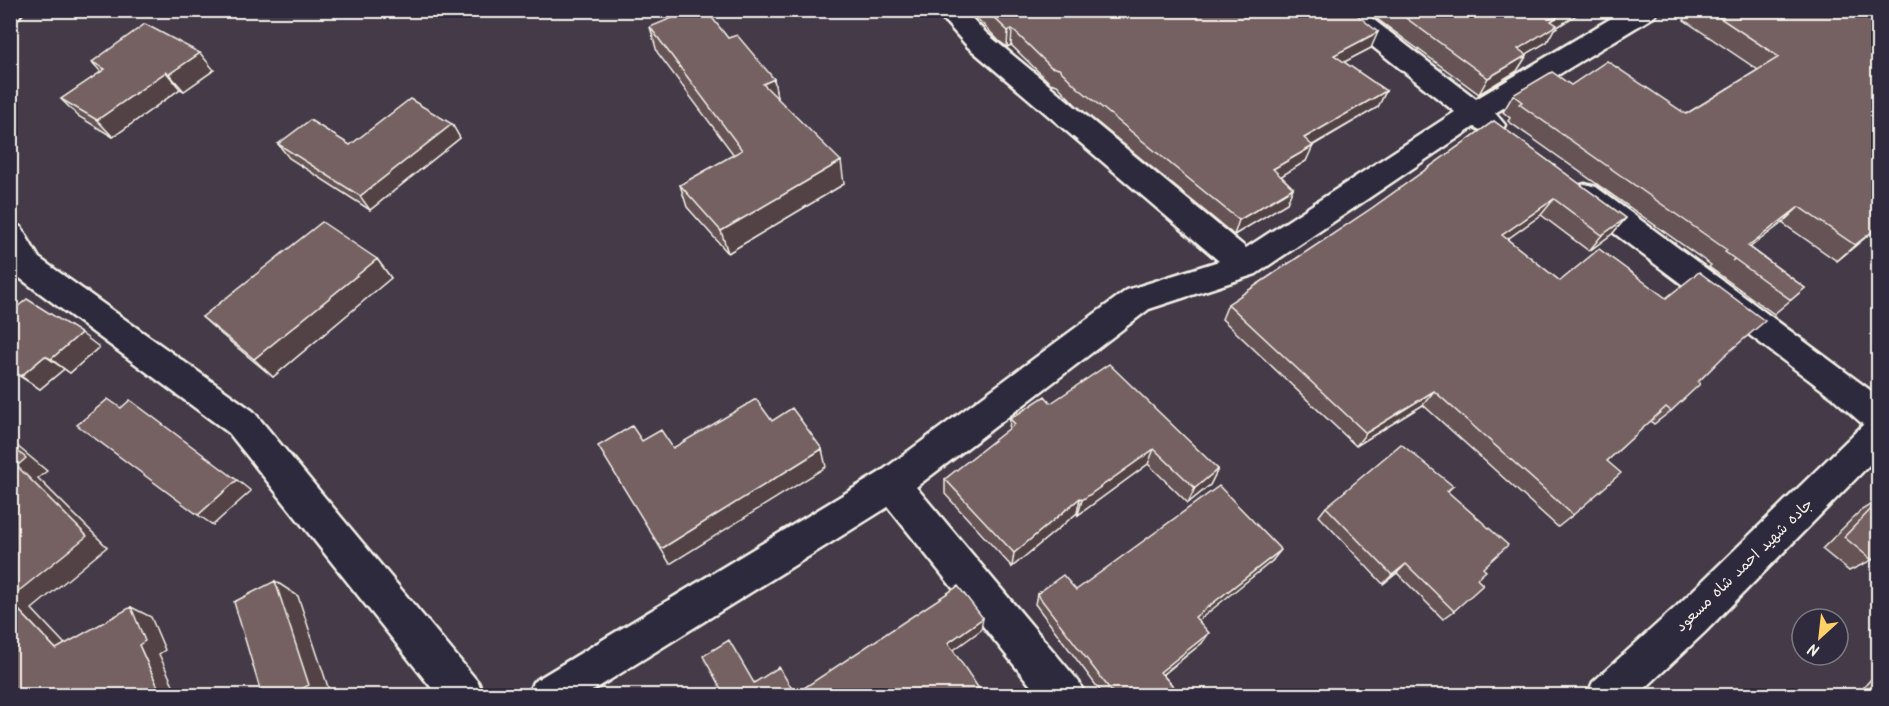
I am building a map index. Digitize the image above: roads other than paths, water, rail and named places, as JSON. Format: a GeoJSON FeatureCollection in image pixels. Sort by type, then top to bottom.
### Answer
{"type":"FeatureCollection","features":[{"type":"Feature","properties":{"kind":"street"},"geometry":{"type":"LineString","coordinates":[[948,10],[986,47],[1245,265]]}},
{"type":"Feature","properties":{"kind":"street"},"geometry":{"type":"LineString","coordinates":[[1343,10],[1512,141]]}},
{"type":"Feature","properties":{"kind":"street"},"geometry":{"type":"LineString","coordinates":[[547,696],[892,485],[1138,299],[1245,265],[1474,113],[1646,10]]}},
{"type":"Feature","properties":{"kind":"street"},"geometry":{"type":"LineString","coordinates":[[1559,176],[1844,387],[1878,416]]}},
{"type":"Feature","properties":{"kind":"street"},"geometry":{"type":"LineString","coordinates":[[10,236],[28,267],[241,422],[464,696]]}},
{"type":"Feature","properties":{"kind":"street","name":"جاده شهيد احمد شاه مسعود"},"geometry":{"type":"LineString","coordinates":[[1607,696],[1691,619],[1878,433]]}},
{"type":"Feature","properties":{"kind":"street"},"geometry":{"type":"LineString","coordinates":[[892,485],[1065,696]]}}]}
